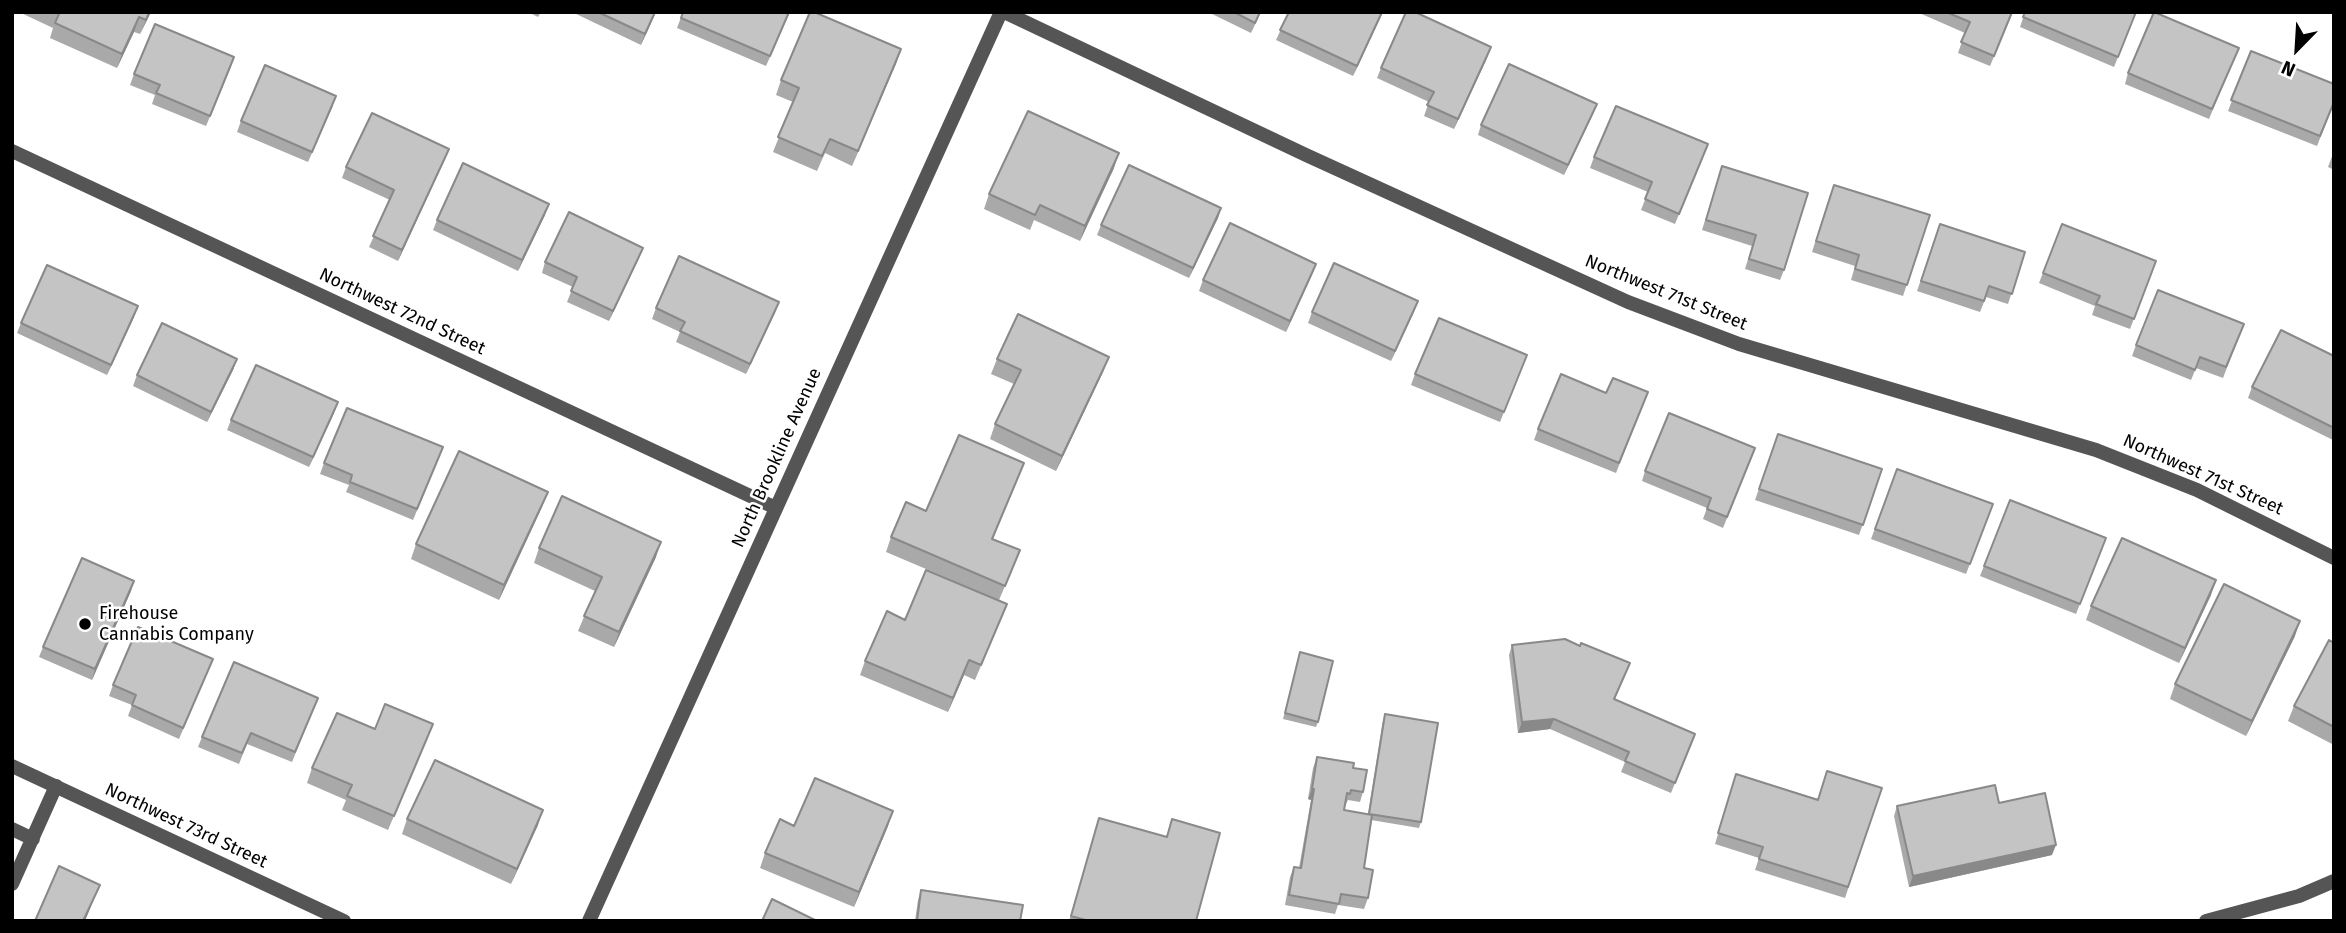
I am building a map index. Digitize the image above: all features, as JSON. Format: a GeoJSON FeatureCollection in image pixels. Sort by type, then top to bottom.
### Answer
{"type":"FeatureCollection","features":[{"type":"Feature","properties":{"kind":"street","name":"North Brookline Avenue"},"geometry":{"type":"LineString","coordinates":[[589,921],[1002,12]]}},
{"type":"Feature","properties":{"kind":"street","name":"Northwest 71st Street"},"geometry":{"type":"LineString","coordinates":[[1002,12],[1628,302],[1739,344],[2096,450],[2197,490],[2334,558]]}},
{"type":"Feature","properties":{"kind":"street","name":"Northwest 72nd Street"},"geometry":{"type":"LineString","coordinates":[[12,151],[776,508]]}},
{"type":"Feature","properties":{"kind":"street","name":"Northwest 73rd Street"},"geometry":{"type":"LineString","coordinates":[[12,766],[344,921]]}},
{"type":"Feature","properties":{"kind":"street"},"geometry":{"type":"LineString","coordinates":[[12,884],[56,786]]}},
{"type":"Feature","properties":{"kind":"street"},"geometry":{"type":"LineString","coordinates":[[12,830],[33,839]]}},
{"type":"Feature","properties":{"kind":"street"},"geometry":{"type":"LineString","coordinates":[[2206,921],[2299,896],[2334,881]]}},
{"type":"Feature","properties":{"kind":"building"},"geometry":{"type":"Polygon","coordinates":[[[56,12],[149,12],[146,20],[139,17],[122,54],[55,23],[59,14],[56,12]]]}},
{"type":"Feature","properties":{"kind":"building"},"geometry":{"type":"Polygon","coordinates":[[[598,12],[655,12],[645,34],[598,12]]]}},
{"type":"Feature","properties":{"kind":"building"},"geometry":{"type":"Polygon","coordinates":[[[683,12],[789,12],[770,56],[681,18],[683,12]]]}},
{"type":"Feature","properties":{"kind":"building"},"geometry":{"type":"Polygon","coordinates":[[[810,12],[901,49],[858,151],[830,139],[822,156],[778,137],[799,88],[781,80],[810,12]]]}},
{"type":"Feature","properties":{"kind":"building"},"geometry":{"type":"Polygon","coordinates":[[[1234,12],[1260,12],[1255,23],[1234,12]]]}},
{"type":"Feature","properties":{"kind":"building"},"geometry":{"type":"Polygon","coordinates":[[[1289,12],[1382,12],[1357,66],[1280,30],[1289,12]]]}},
{"type":"Feature","properties":{"kind":"building"},"geometry":{"type":"Polygon","coordinates":[[[1406,12],[1415,12],[1491,47],[1458,119],[1427,105],[1434,92],[1381,68],[1406,12]]]}},
{"type":"Feature","properties":{"kind":"building"},"geometry":{"type":"Polygon","coordinates":[[[1946,12],[2012,12],[1994,56],[1961,42],[1970,22],[1946,12]]]}},
{"type":"Feature","properties":{"kind":"building"},"geometry":{"type":"Polygon","coordinates":[[[2025,12],[2136,12],[2118,57],[2023,17],[2025,12]]]}},
{"type":"Feature","properties":{"kind":"building"},"geometry":{"type":"Polygon","coordinates":[[[2154,12],[2239,48],[2212,109],[2128,73],[2154,12]]]}},
{"type":"Feature","properties":{"kind":"building"},"geometry":{"type":"Polygon","coordinates":[[[155,24],[234,57],[210,116],[156,93],[160,85],[134,74],[155,24]]]}},
{"type":"Feature","properties":{"kind":"building"},"geometry":{"type":"Polygon","coordinates":[[[2251,51],[2334,84],[2334,102],[2320,136],[2231,100],[2251,51]]]}},
{"type":"Feature","properties":{"kind":"building"},"geometry":{"type":"Polygon","coordinates":[[[1509,64],[1597,104],[1568,165],[1481,125],[1509,64]]]}},
{"type":"Feature","properties":{"kind":"building"},"geometry":{"type":"Polygon","coordinates":[[[265,65],[336,96],[312,152],[241,121],[265,65]]]}},
{"type":"Feature","properties":{"kind":"building"},"geometry":{"type":"Polygon","coordinates":[[[1616,106],[1708,144],[1679,214],[1645,199],[1652,182],[1594,157],[1616,106]]]}},
{"type":"Feature","properties":{"kind":"building"},"geometry":{"type":"Polygon","coordinates":[[[1028,111],[1119,153],[1085,226],[1040,205],[1035,215],[989,194],[1028,111]]]}},
{"type":"Feature","properties":{"kind":"building"},"geometry":{"type":"Polygon","coordinates":[[[372,113],[449,149],[402,250],[373,236],[394,190],[346,167],[372,113]]]}},
{"type":"Feature","properties":{"kind":"building"},"geometry":{"type":"Polygon","coordinates":[[[463,163],[549,204],[522,260],[437,220],[463,163]]]}},
{"type":"Feature","properties":{"kind":"building"},"geometry":{"type":"Polygon","coordinates":[[[1129,165],[1221,208],[1193,268],[1101,225],[1129,165]]]}},
{"type":"Feature","properties":{"kind":"building"},"geometry":{"type":"Polygon","coordinates":[[[1722,166],[1808,193],[1784,270],[1749,259],[1756,235],[1706,220],[1722,166]]]}},
{"type":"Feature","properties":{"kind":"building"},"geometry":{"type":"Polygon","coordinates":[[[1834,185],[1930,215],[1907,285],[1855,269],[1859,255],[1816,241],[1834,185]]]}},
{"type":"Feature","properties":{"kind":"building"},"geometry":{"type":"Polygon","coordinates":[[[569,212],[643,248],[613,311],[571,291],[577,277],[545,262],[569,212]]]}},
{"type":"Feature","properties":{"kind":"building"},"geometry":{"type":"Polygon","coordinates":[[[1230,223],[1316,264],[1290,321],[1203,280],[1230,223]]]}},
{"type":"Feature","properties":{"kind":"building"},"geometry":{"type":"Polygon","coordinates":[[[1940,224],[2025,252],[2012,294],[1989,286],[1984,301],[1921,281],[1940,224]]]}},
{"type":"Feature","properties":{"kind":"building"},"geometry":{"type":"Polygon","coordinates":[[[2062,224],[2156,261],[2134,319],[2096,304],[2100,296],[2043,273],[2062,224]]]}},
{"type":"Feature","properties":{"kind":"building"},"geometry":{"type":"Polygon","coordinates":[[[679,256],[779,302],[750,364],[680,331],[685,322],[656,308],[679,256]]]}},
{"type":"Feature","properties":{"kind":"building"},"geometry":{"type":"Polygon","coordinates":[[[1334,263],[1418,301],[1395,351],[1312,312],[1334,263]]]}},
{"type":"Feature","properties":{"kind":"building"},"geometry":{"type":"Polygon","coordinates":[[[47,265],[138,306],[111,365],[21,323],[47,265]]]}},
{"type":"Feature","properties":{"kind":"building"},"geometry":{"type":"Polygon","coordinates":[[[2158,290],[2244,324],[2226,367],[2200,357],[2195,370],[2136,345],[2158,290]]]}},
{"type":"Feature","properties":{"kind":"building"},"geometry":{"type":"Polygon","coordinates":[[[1018,314],[1109,357],[1062,456],[995,424],[1021,370],[997,359],[1018,314]]]}},
{"type":"Feature","properties":{"kind":"building"},"geometry":{"type":"Polygon","coordinates":[[[1439,318],[1527,355],[1504,412],[1415,374],[1439,318]]]}},
{"type":"Feature","properties":{"kind":"building"},"geometry":{"type":"Polygon","coordinates":[[[162,323],[237,359],[211,412],[137,375],[162,323]]]}},
{"type":"Feature","properties":{"kind":"building"},"geometry":{"type":"Polygon","coordinates":[[[2281,330],[2334,356],[2334,428],[2252,387],[2281,330]]]}},
{"type":"Feature","properties":{"kind":"building"},"geometry":{"type":"Polygon","coordinates":[[[256,365],[338,402],[313,457],[231,420],[256,365]]]}},
{"type":"Feature","properties":{"kind":"building"},"geometry":{"type":"Polygon","coordinates":[[[1561,374],[1606,393],[1613,378],[1648,392],[1619,463],[1538,429],[1561,374]]]}},
{"type":"Feature","properties":{"kind":"building"},"geometry":{"type":"Polygon","coordinates":[[[347,408],[443,447],[417,509],[350,482],[352,475],[324,463],[347,408]]]}},
{"type":"Feature","properties":{"kind":"building"},"geometry":{"type":"Polygon","coordinates":[[[1669,413],[1755,448],[1727,517],[1707,509],[1711,498],[1645,471],[1669,413]]]}},
{"type":"Feature","properties":{"kind":"building"},"geometry":{"type":"Polygon","coordinates":[[[1778,434],[1882,469],[1863,525],[1759,489],[1778,434]]]}},
{"type":"Feature","properties":{"kind":"building"},"geometry":{"type":"Polygon","coordinates":[[[959,435],[1024,463],[992,539],[1020,550],[1005,586],[891,537],[906,502],[926,511],[959,435]]]}},
{"type":"Feature","properties":{"kind":"building"},"geometry":{"type":"Polygon","coordinates":[[[459,451],[548,492],[504,585],[416,544],[459,451]]]}},
{"type":"Feature","properties":{"kind":"building"},"geometry":{"type":"Polygon","coordinates":[[[1897,469],[1993,504],[1970,564],[1875,529],[1897,469]]]}},
{"type":"Feature","properties":{"kind":"building"},"geometry":{"type":"Polygon","coordinates":[[[562,496],[661,542],[619,632],[584,616],[602,577],[539,548],[562,496]]]}},
{"type":"Feature","properties":{"kind":"building"},"geometry":{"type":"Polygon","coordinates":[[[2010,500],[2106,538],[2080,604],[1984,566],[2010,500]]]}},
{"type":"Feature","properties":{"kind":"building"},"geometry":{"type":"Polygon","coordinates":[[[2122,538],[2216,580],[2185,648],[2091,606],[2122,538]]]}},
{"type":"Feature","properties":{"kind":"building","name":"Firehouse Cannabis Company"},"geometry":{"type":"Polygon","coordinates":[[[82,558],[134,581],[95,669],[43,647],[82,558]]]}},
{"type":"Feature","properties":{"kind":"building"},"geometry":{"type":"Polygon","coordinates":[[[926,570],[1007,604],[981,665],[969,660],[953,698],[865,661],[887,611],[905,620],[926,570]]]}},
{"type":"Feature","properties":{"kind":"building"},"geometry":{"type":"Polygon","coordinates":[[[2224,584],[2300,621],[2252,721],[2175,684],[2224,584]]]}},
{"type":"Feature","properties":{"kind":"building"},"geometry":{"type":"Polygon","coordinates":[[[138,627],[213,659],[183,728],[132,705],[136,695],[113,685],[138,627]]]}},
{"type":"Feature","properties":{"kind":"building"},"geometry":{"type":"Polygon","coordinates":[[[1565,639],[1630,663],[1614,699],[1695,734],[1675,783],[1625,761],[1629,752],[1554,719],[1522,722],[1512,645],[1565,639]]]}},
{"type":"Feature","properties":{"kind":"building"},"geometry":{"type":"Polygon","coordinates":[[[2329,640],[2334,643],[2334,727],[2294,706],[2329,640]]]}},
{"type":"Feature","properties":{"kind":"building"},"geometry":{"type":"Polygon","coordinates":[[[1300,652],[1333,661],[1318,722],[1285,713],[1300,652]]]}},
{"type":"Feature","properties":{"kind":"building"},"geometry":{"type":"Polygon","coordinates":[[[234,662],[318,698],[295,752],[251,733],[242,753],[202,737],[234,662]]]}},
{"type":"Feature","properties":{"kind":"building"},"geometry":{"type":"Polygon","coordinates":[[[385,704],[433,724],[394,816],[347,796],[352,785],[312,768],[337,713],[375,729],[385,704]]]}},
{"type":"Feature","properties":{"kind":"building"},"geometry":{"type":"Polygon","coordinates":[[[1385,714],[1438,723],[1421,822],[1369,814],[1385,714]]]}},
{"type":"Feature","properties":{"kind":"building"},"geometry":{"type":"Polygon","coordinates":[[[1317,757],[1354,763],[1353,768],[1367,770],[1363,792],[1351,790],[1350,794],[1347,793],[1344,810],[1372,815],[1364,868],[1373,870],[1368,898],[1341,894],[1339,904],[1289,895],[1294,867],[1301,868],[1317,757]]]}},
{"type":"Feature","properties":{"kind":"building"},"geometry":{"type":"Polygon","coordinates":[[[435,760],[543,810],[517,869],[407,819],[435,760]]]}},
{"type":"Feature","properties":{"kind":"building"},"geometry":{"type":"Polygon","coordinates":[[[1827,771],[1882,788],[1848,887],[1759,859],[1763,847],[1718,833],[1736,774],[1818,800],[1827,771]]]}},
{"type":"Feature","properties":{"kind":"building"},"geometry":{"type":"Polygon","coordinates":[[[815,778],[893,811],[859,892],[765,853],[780,819],[794,826],[815,778]]]}},
{"type":"Feature","properties":{"kind":"building"},"geometry":{"type":"Polygon","coordinates":[[[1995,785],[1999,803],[2045,793],[2056,845],[1913,876],[1897,806],[1995,785]]]}},
{"type":"Feature","properties":{"kind":"building"},"geometry":{"type":"Polygon","coordinates":[[[1099,818],[1167,837],[1172,819],[1220,833],[1196,921],[1089,921],[1071,916],[1099,818]]]}},
{"type":"Feature","properties":{"kind":"building"},"geometry":{"type":"Polygon","coordinates":[[[59,866],[100,885],[83,921],[35,921],[59,866]]]}},
{"type":"Feature","properties":{"kind":"building"},"geometry":{"type":"Polygon","coordinates":[[[921,890],[1023,905],[1020,921],[917,921],[921,890]]]}},
{"type":"Feature","properties":{"kind":"building"},"geometry":{"type":"Polygon","coordinates":[[[772,899],[817,921],[762,921],[772,899]]]}},
{"type":"Feature","properties":{"kind":"place","name":"Firehouse Cannabis Company"},"geometry":{"type":"Point","coordinates":[85,624]}}]}
